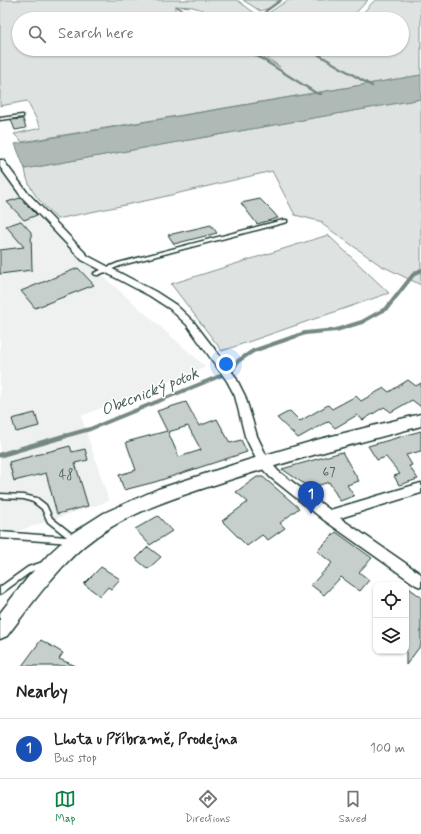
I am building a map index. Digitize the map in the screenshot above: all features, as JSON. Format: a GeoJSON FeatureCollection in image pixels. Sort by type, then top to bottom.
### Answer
{"type":"FeatureCollection","features":[{"type":"Feature","properties":{"kind":"street"},"geometry":{"type":"LineString","coordinates":[[0,162],[24,194],[85,258],[153,294],[173,307],[190,323],[231,379],[240,396],[251,436],[263,462],[274,474],[328,516],[421,581]]}},
{"type":"Feature","properties":{"kind":"street"},"geometry":{"type":"LineString","coordinates":[[0,629],[55,560],[100,524],[124,511],[162,494],[263,462],[421,420]]}},
{"type":"Feature","properties":{"kind":"street"},"geometry":{"type":"LineString","coordinates":[[328,516],[421,488]]}},
{"type":"Feature","properties":{"kind":"lane"},"geometry":{"type":"LineString","coordinates":[[0,119],[22,116]]}},
{"type":"Feature","properties":{"kind":"lane"},"geometry":{"type":"LineString","coordinates":[[96,274],[120,264],[285,221]]}},
{"type":"Feature","properties":{"kind":"lane"},"geometry":{"type":"LineString","coordinates":[[0,496],[24,497],[36,500],[44,507],[50,520],[77,541]]}},
{"type":"Feature","properties":{"kind":"lane"},"geometry":{"type":"LineString","coordinates":[[0,535],[77,541]]}},
{"type":"Feature","properties":{"kind":"lane"},"geometry":{"type":"LineString","coordinates":[[0,591],[30,569],[55,560]]}},
{"type":"Feature","properties":{"kind":"shaded area"},"geometry":{"type":"Polygon","coordinates":[[[0,0],[237,0],[253,12],[205,12],[193,7],[175,6],[175,11],[177,12],[12,12],[12,56],[260,56],[280,67],[265,56],[409,56],[409,12],[364,12],[375,0],[421,0],[421,75],[22,142],[14,134],[41,128],[27,101],[0,106],[0,0]]]}},
{"type":"Feature","properties":{"kind":"shaded area"},"geometry":{"type":"Polygon","coordinates":[[[243,0],[281,0],[269,8],[260,11],[243,0]]]}},
{"type":"Feature","properties":{"kind":"shaded area"},"geometry":{"type":"Polygon","coordinates":[[[288,0],[368,0],[357,12],[270,12],[288,0]]]}},
{"type":"Feature","properties":{"kind":"shaded area"},"geometry":{"type":"Polygon","coordinates":[[[421,75],[421,99],[25,169],[15,144],[421,75]]]}},
{"type":"Feature","properties":{"kind":"shaded area"},"geometry":{"type":"Polygon","coordinates":[[[421,99],[421,285],[380,265],[322,224],[323,222],[295,215],[272,171],[154,199],[57,219],[32,191],[25,169],[421,99]]]}},
{"type":"Feature","properties":{"kind":"shaded area"},"geometry":{"type":"Polygon","coordinates":[[[0,170],[20,198],[46,226],[206,367],[81,416],[109,501],[0,537],[0,170]]]}},
{"type":"Feature","properties":{"kind":"shaded area"},"geometry":{"type":"Polygon","coordinates":[[[328,235],[389,293],[222,351],[171,284],[328,235]]]}},
{"type":"Feature","properties":{"kind":"building"},"geometry":{"type":"Polygon","coordinates":[[[23,119],[26,128],[15,130],[11,120],[23,119]]]}},
{"type":"Feature","properties":{"kind":"building"},"geometry":{"type":"Polygon","coordinates":[[[20,198],[37,215],[24,220],[7,202],[20,198]]]}},
{"type":"Feature","properties":{"kind":"building"},"geometry":{"type":"Polygon","coordinates":[[[260,199],[278,218],[257,224],[241,203],[260,199]]]}},
{"type":"Feature","properties":{"kind":"building"},"geometry":{"type":"Polygon","coordinates":[[[21,221],[31,232],[32,270],[0,274],[0,250],[24,247],[6,226],[21,221]]]}},
{"type":"Feature","properties":{"kind":"building"},"geometry":{"type":"Polygon","coordinates":[[[211,225],[217,233],[174,244],[168,235],[211,225]]]}},
{"type":"Feature","properties":{"kind":"building"},"geometry":{"type":"Polygon","coordinates":[[[78,268],[94,285],[35,308],[21,291],[78,268]]]}},
{"type":"Feature","properties":{"kind":"building"},"geometry":{"type":"Polygon","coordinates":[[[408,380],[416,386],[421,383],[421,407],[412,400],[391,412],[384,407],[363,420],[357,415],[335,428],[329,422],[325,423],[298,438],[277,418],[290,411],[300,421],[328,405],[332,409],[356,396],[361,401],[384,388],[389,392],[408,380]]]}},
{"type":"Feature","properties":{"kind":"building"},"geometry":{"type":"Polygon","coordinates":[[[186,402],[199,426],[217,419],[230,443],[241,440],[247,452],[155,482],[124,490],[119,475],[136,470],[126,442],[167,431],[157,411],[186,402]],[[188,426],[168,432],[179,457],[201,450],[188,426]]]}},
{"type":"Feature","properties":{"kind":"building"},"geometry":{"type":"Polygon","coordinates":[[[35,413],[39,426],[16,432],[12,419],[35,413]]]}},
{"type":"Feature","properties":{"kind":"building"},"geometry":{"type":"Polygon","coordinates":[[[421,431],[421,451],[406,455],[412,465],[409,466],[418,479],[399,485],[394,476],[400,474],[386,457],[377,460],[368,446],[421,431]]]}},
{"type":"Feature","properties":{"kind":"building"},"geometry":{"type":"Polygon","coordinates":[[[70,446],[72,452],[85,449],[88,460],[75,463],[88,506],[57,514],[46,473],[14,481],[9,462],[70,446]]]}},
{"type":"Feature","properties":{"kind":"building"},"geometry":{"type":"Polygon","coordinates":[[[342,452],[359,481],[347,485],[354,496],[340,501],[329,482],[310,488],[282,469],[342,452]]]}},
{"type":"Feature","properties":{"kind":"building"},"geometry":{"type":"Polygon","coordinates":[[[257,477],[263,477],[299,508],[280,523],[285,528],[268,540],[262,535],[247,546],[222,521],[248,502],[236,492],[257,477]]]}},
{"type":"Feature","properties":{"kind":"building"},"geometry":{"type":"Polygon","coordinates":[[[158,516],[172,531],[150,545],[135,529],[158,516]]]}},
{"type":"Feature","properties":{"kind":"building"},"geometry":{"type":"Polygon","coordinates":[[[336,532],[372,558],[359,572],[369,580],[360,591],[341,577],[324,595],[311,585],[332,563],[317,551],[336,532]]]}},
{"type":"Feature","properties":{"kind":"building"},"geometry":{"type":"Polygon","coordinates":[[[148,547],[161,557],[148,569],[136,559],[148,547]]]}},
{"type":"Feature","properties":{"kind":"building"},"geometry":{"type":"Polygon","coordinates":[[[101,567],[120,579],[111,589],[108,587],[100,596],[84,584],[101,567]]]}},
{"type":"Feature","properties":{"kind":"building"},"geometry":{"type":"Polygon","coordinates":[[[409,588],[421,597],[421,645],[406,665],[406,654],[409,654],[409,588]]]}},
{"type":"Feature","properties":{"kind":"building"},"geometry":{"type":"Polygon","coordinates":[[[41,640],[63,653],[59,659],[76,666],[22,666],[41,640]]]}},
{"type":"Feature","properties":{"kind":"waterway"},"geometry":{"type":"LineString","coordinates":[[266,12],[281,0]]}},
{"type":"Feature","properties":{"kind":"waterway"},"geometry":{"type":"LineString","coordinates":[[177,7],[184,12]]}},
{"type":"Feature","properties":{"kind":"waterway"},"geometry":{"type":"LineString","coordinates":[[257,56],[316,93],[321,94]]}},
{"type":"Feature","properties":{"kind":"waterway"},"geometry":{"type":"LineString","coordinates":[[321,56],[372,86]]}},
{"type":"Feature","properties":{"kind":"waterway","name":"Obecnický potok"},"geometry":{"type":"LineString","coordinates":[[61,437],[90,429],[232,371],[238,361],[253,351],[305,333],[336,330],[362,322],[387,308],[413,275],[421,270]]}},
{"type":"Feature","properties":{"kind":"waterway","name":"Obecnický potok"},"geometry":{"type":"LineString","coordinates":[[0,455],[65,436]]}},
{"type":"Feature","properties":{"kind":"place","name":"Lhota u Příbramě, Prodejna"},"geometry":{"type":"Point","coordinates":[311,514]}}]}
